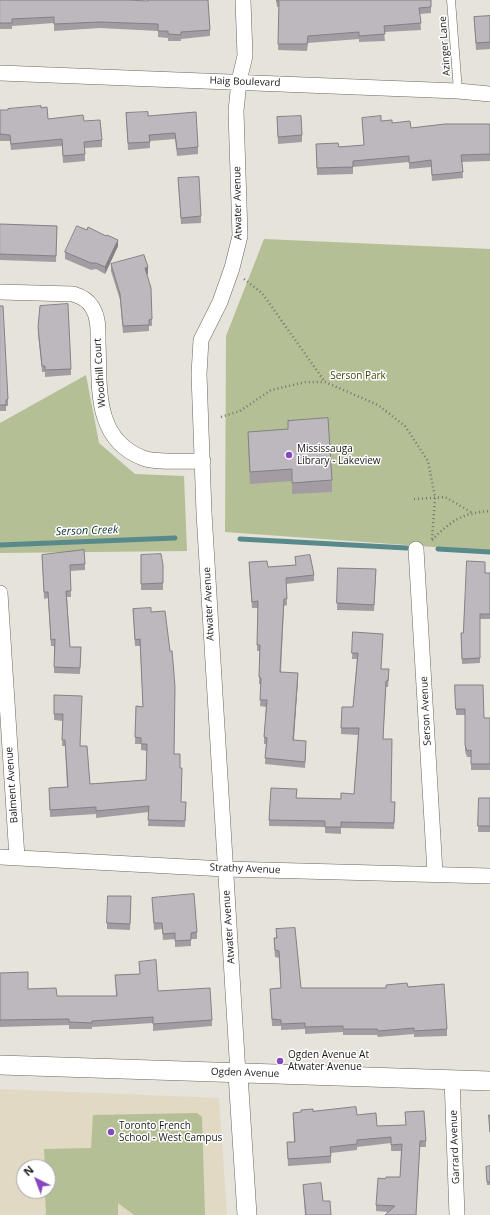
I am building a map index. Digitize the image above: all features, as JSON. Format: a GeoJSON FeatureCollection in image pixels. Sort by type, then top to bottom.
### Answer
{"type":"FeatureCollection","features":[{"type":"Feature","properties":{"kind":"street","name":"Atwater Avenue"},"geometry":{"type":"LineString","coordinates":[[242,0],[246,56],[239,81],[236,111],[240,236],[232,268],[220,302],[201,340],[200,350],[204,513],[225,869],[248,1215]]}},
{"type":"Feature","properties":{"kind":"street","name":"Haig Boulevard"},"geometry":{"type":"LineString","coordinates":[[0,73],[239,81],[458,91],[490,94]]}},
{"type":"Feature","properties":{"kind":"street","name":"Woodhill Court"},"geometry":{"type":"LineString","coordinates":[[0,292],[73,294],[83,298],[92,306],[97,320],[101,402],[106,426],[115,440],[129,452],[144,459],[203,461]]}},
{"type":"Feature","properties":{"kind":"street","name":"Serson Avenue"},"geometry":{"type":"LineString","coordinates":[[416,549],[435,873]]}},
{"type":"Feature","properties":{"kind":"street","name":"Balment Avenue"},"geometry":{"type":"LineString","coordinates":[[0,593],[17,858]]}},
{"type":"Feature","properties":{"kind":"street","name":"Strathy Avenue"},"geometry":{"type":"LineString","coordinates":[[0,857],[225,869],[435,873],[490,876]]}},
{"type":"Feature","properties":{"kind":"street","name":"Ogden Avenue"},"geometry":{"type":"LineString","coordinates":[[0,1065],[238,1074],[490,1081]]}},
{"type":"Feature","properties":{"kind":"street","name":"Garrard Avenue"},"geometry":{"type":"LineString","coordinates":[[452,1079],[457,1215]]}},
{"type":"Feature","properties":{"kind":"lane","name":"Azinger Lane"},"geometry":{"type":"LineString","coordinates":[[451,0],[458,91]]}},
{"type":"Feature","properties":{"kind":"path"},"geometry":{"type":"LineString","coordinates":[[232,268],[262,294],[325,382]]}},
{"type":"Feature","properties":{"kind":"path"},"geometry":{"type":"LineString","coordinates":[[221,417],[240,410],[271,390],[306,382],[325,382],[378,406],[405,426],[428,461],[435,497],[432,540],[448,524],[471,513],[490,511]]}},
{"type":"Feature","properties":{"kind":"path"},"geometry":{"type":"LineString","coordinates":[[414,499],[435,497],[445,498],[471,513]]}},
{"type":"Feature","properties":{"kind":"shaded area","name":"Toronto French School - West Campus"},"geometry":{"type":"Polygon","coordinates":[[[0,1089],[219,1098],[227,1215],[0,1215],[0,1089]]]}},
{"type":"Feature","properties":{"kind":"green space","name":"Serson Park"},"geometry":{"type":"Polygon","coordinates":[[[264,239],[490,249],[490,551],[225,532],[226,336],[264,239]]]}},
{"type":"Feature","properties":{"kind":"green space"},"geometry":{"type":"Polygon","coordinates":[[[86,375],[99,443],[135,474],[184,476],[187,551],[0,553],[0,423],[86,375]]]}},
{"type":"Feature","properties":{"kind":"green space"},"geometry":{"type":"Polygon","coordinates":[[[197,1113],[202,1117],[205,1215],[134,1215],[118,1203],[118,1215],[46,1215],[45,1199],[56,1199],[56,1159],[45,1159],[44,1149],[91,1148],[93,1115],[197,1113]]]}},
{"type":"Feature","properties":{"kind":"building"},"geometry":{"type":"Polygon","coordinates":[[[0,0],[208,0],[210,30],[181,32],[181,35],[168,34],[168,31],[158,31],[158,24],[100,22],[54,24],[54,17],[12,19],[12,23],[0,23],[0,0]]]}},
{"type":"Feature","properties":{"kind":"building"},"geometry":{"type":"Polygon","coordinates":[[[277,0],[431,0],[431,7],[419,8],[421,23],[384,26],[385,34],[359,36],[359,32],[308,36],[307,44],[278,44],[279,1],[277,0]]]}},
{"type":"Feature","properties":{"kind":"building"},"geometry":{"type":"Polygon","coordinates":[[[490,16],[490,42],[476,43],[474,17],[490,16]]]}},
{"type":"Feature","properties":{"kind":"building"},"geometry":{"type":"Polygon","coordinates":[[[41,106],[41,108],[47,107],[48,119],[83,115],[84,121],[100,120],[102,140],[84,142],[85,154],[63,156],[62,139],[11,144],[10,135],[0,134],[0,110],[41,106]]]}},
{"type":"Feature","properties":{"kind":"building"},"geometry":{"type":"Polygon","coordinates":[[[148,112],[148,116],[196,112],[198,147],[177,149],[175,133],[149,135],[150,142],[128,143],[126,113],[148,112]]]}},
{"type":"Feature","properties":{"kind":"building"},"geometry":{"type":"Polygon","coordinates":[[[301,116],[302,135],[278,137],[277,117],[301,116]]]}},
{"type":"Feature","properties":{"kind":"building"},"geometry":{"type":"Polygon","coordinates":[[[381,116],[381,121],[392,120],[392,123],[410,121],[411,128],[445,124],[490,124],[490,154],[461,155],[463,172],[432,175],[431,160],[409,163],[409,156],[353,161],[353,167],[317,168],[316,144],[338,143],[339,147],[364,145],[362,118],[381,116]]]}},
{"type":"Feature","properties":{"kind":"building"},"geometry":{"type":"Polygon","coordinates":[[[199,177],[201,216],[181,218],[178,178],[199,177]]]}},
{"type":"Feature","properties":{"kind":"building"},"geometry":{"type":"Polygon","coordinates":[[[0,224],[57,226],[56,256],[0,254],[0,224]]]}},
{"type":"Feature","properties":{"kind":"building"},"geometry":{"type":"Polygon","coordinates":[[[77,226],[87,230],[88,227],[118,240],[105,267],[65,252],[77,226]]]}},
{"type":"Feature","properties":{"kind":"building"},"geometry":{"type":"Polygon","coordinates":[[[144,255],[148,267],[145,268],[151,288],[152,319],[149,320],[149,325],[123,326],[120,294],[111,264],[144,255]]]}},
{"type":"Feature","properties":{"kind":"building"},"geometry":{"type":"Polygon","coordinates":[[[68,304],[71,369],[45,370],[45,366],[42,366],[38,327],[40,306],[68,304]]]}},
{"type":"Feature","properties":{"kind":"building"},"geometry":{"type":"Polygon","coordinates":[[[0,306],[3,306],[8,399],[6,400],[6,405],[0,405],[0,306]]]}},
{"type":"Feature","properties":{"kind":"building","name":"Mississauga Library - Lakeview"},"geometry":{"type":"Polygon","coordinates":[[[328,418],[332,480],[292,483],[292,469],[250,472],[248,432],[288,429],[288,421],[328,418]]]}},
{"type":"Feature","properties":{"kind":"building"},"geometry":{"type":"Polygon","coordinates":[[[84,550],[85,564],[70,565],[71,591],[66,591],[70,647],[81,647],[80,668],[54,667],[55,639],[51,640],[48,592],[44,592],[42,555],[84,550]]]}},
{"type":"Feature","properties":{"kind":"building"},"geometry":{"type":"Polygon","coordinates":[[[161,554],[163,565],[163,583],[141,584],[141,555],[161,554]]]}},
{"type":"Feature","properties":{"kind":"building"},"geometry":{"type":"Polygon","coordinates":[[[310,555],[314,575],[286,578],[287,599],[284,599],[280,672],[298,673],[293,740],[306,741],[305,762],[265,758],[267,738],[264,737],[267,700],[260,700],[260,645],[257,645],[258,601],[252,602],[249,562],[267,561],[268,567],[296,565],[295,557],[310,555]]]}},
{"type":"Feature","properties":{"kind":"building"},"geometry":{"type":"Polygon","coordinates":[[[467,561],[485,562],[485,573],[490,573],[490,614],[480,614],[480,658],[462,659],[461,633],[463,633],[467,561]]]}},
{"type":"Feature","properties":{"kind":"building"},"geometry":{"type":"Polygon","coordinates":[[[338,568],[376,569],[374,605],[337,603],[338,568]]]}},
{"type":"Feature","properties":{"kind":"building"},"geometry":{"type":"Polygon","coordinates":[[[151,608],[151,612],[165,611],[170,651],[172,651],[175,687],[174,754],[180,754],[180,768],[182,768],[181,802],[186,802],[185,821],[148,820],[149,806],[96,811],[96,807],[50,810],[49,788],[68,787],[65,740],[62,740],[63,714],[54,714],[54,695],[82,696],[80,746],[87,746],[90,784],[146,780],[147,744],[141,744],[141,738],[135,737],[136,706],[143,707],[140,639],[135,640],[133,609],[151,608]]]}},
{"type":"Feature","properties":{"kind":"building"},"geometry":{"type":"Polygon","coordinates":[[[353,632],[383,634],[381,669],[389,669],[388,681],[386,681],[383,739],[392,739],[391,802],[395,802],[394,823],[341,822],[341,827],[325,827],[325,821],[269,820],[271,788],[297,789],[296,798],[341,799],[341,793],[354,794],[359,728],[341,728],[342,707],[353,707],[358,653],[352,653],[353,632]]]}},
{"type":"Feature","properties":{"kind":"building"},"geometry":{"type":"Polygon","coordinates":[[[455,685],[483,685],[484,718],[490,718],[490,764],[471,764],[471,750],[467,751],[465,745],[465,709],[456,709],[455,685]]]}},
{"type":"Feature","properties":{"kind":"building"},"geometry":{"type":"Polygon","coordinates":[[[479,798],[490,798],[490,826],[478,826],[479,798]]]}},
{"type":"Feature","properties":{"kind":"building"},"geometry":{"type":"Polygon","coordinates":[[[194,894],[197,932],[191,933],[191,940],[175,941],[175,933],[163,934],[162,923],[154,923],[152,898],[194,894]]]}},
{"type":"Feature","properties":{"kind":"building"},"geometry":{"type":"Polygon","coordinates":[[[108,896],[131,896],[130,924],[107,923],[108,896]]]}},
{"type":"Feature","properties":{"kind":"building"},"geometry":{"type":"Polygon","coordinates":[[[295,928],[301,988],[386,988],[386,985],[407,983],[408,987],[444,984],[447,1029],[414,1031],[414,1028],[378,1031],[377,1029],[343,1029],[343,1026],[305,1027],[305,1023],[281,1024],[281,1020],[272,1019],[270,989],[281,988],[279,951],[275,950],[274,938],[277,938],[276,929],[295,928]]]}},
{"type":"Feature","properties":{"kind":"building"},"geometry":{"type":"Polygon","coordinates":[[[156,960],[158,991],[210,988],[212,1020],[153,1024],[153,1017],[92,1021],[92,1023],[69,1022],[69,1019],[0,1020],[0,973],[28,972],[28,989],[56,988],[57,996],[117,996],[115,975],[140,974],[139,962],[156,960]]]}},
{"type":"Feature","properties":{"kind":"building"},"geometry":{"type":"Polygon","coordinates":[[[356,1107],[357,1115],[376,1113],[377,1126],[406,1125],[405,1112],[424,1111],[426,1141],[420,1141],[416,1215],[385,1215],[395,1206],[376,1205],[378,1178],[385,1179],[386,1177],[400,1177],[402,1144],[391,1145],[391,1137],[357,1140],[357,1144],[330,1147],[331,1156],[288,1159],[287,1142],[295,1142],[293,1113],[301,1112],[301,1110],[313,1109],[313,1111],[356,1107]]]}},
{"type":"Feature","properties":{"kind":"building"},"geometry":{"type":"Polygon","coordinates":[[[490,1166],[490,1182],[487,1182],[486,1167],[490,1166]]]}},
{"type":"Feature","properties":{"kind":"building"},"geometry":{"type":"Polygon","coordinates":[[[321,1183],[323,1201],[330,1201],[331,1215],[306,1215],[303,1185],[321,1183]]]}},
{"type":"Feature","properties":{"kind":"waterway","name":"Serson Creek"},"geometry":{"type":"LineString","coordinates":[[0,545],[175,538]]}},
{"type":"Feature","properties":{"kind":"waterway","name":"Serson Creek"},"geometry":{"type":"LineString","coordinates":[[240,539],[407,548]]}},
{"type":"Feature","properties":{"kind":"waterway","name":"Serson Creek"},"geometry":{"type":"LineString","coordinates":[[438,549],[490,552]]}},
{"type":"Feature","properties":{"kind":"place","name":"Mississauga Library - Lakeview"},"geometry":{"type":"Point","coordinates":[289,455]}},
{"type":"Feature","properties":{"kind":"place","name":"Ogden Avenue At Atwater Avenue"},"geometry":{"type":"Point","coordinates":[280,1061]}},
{"type":"Feature","properties":{"kind":"place","name":"Toronto French School - West Campus"},"geometry":{"type":"Point","coordinates":[111,1132]}}]}
